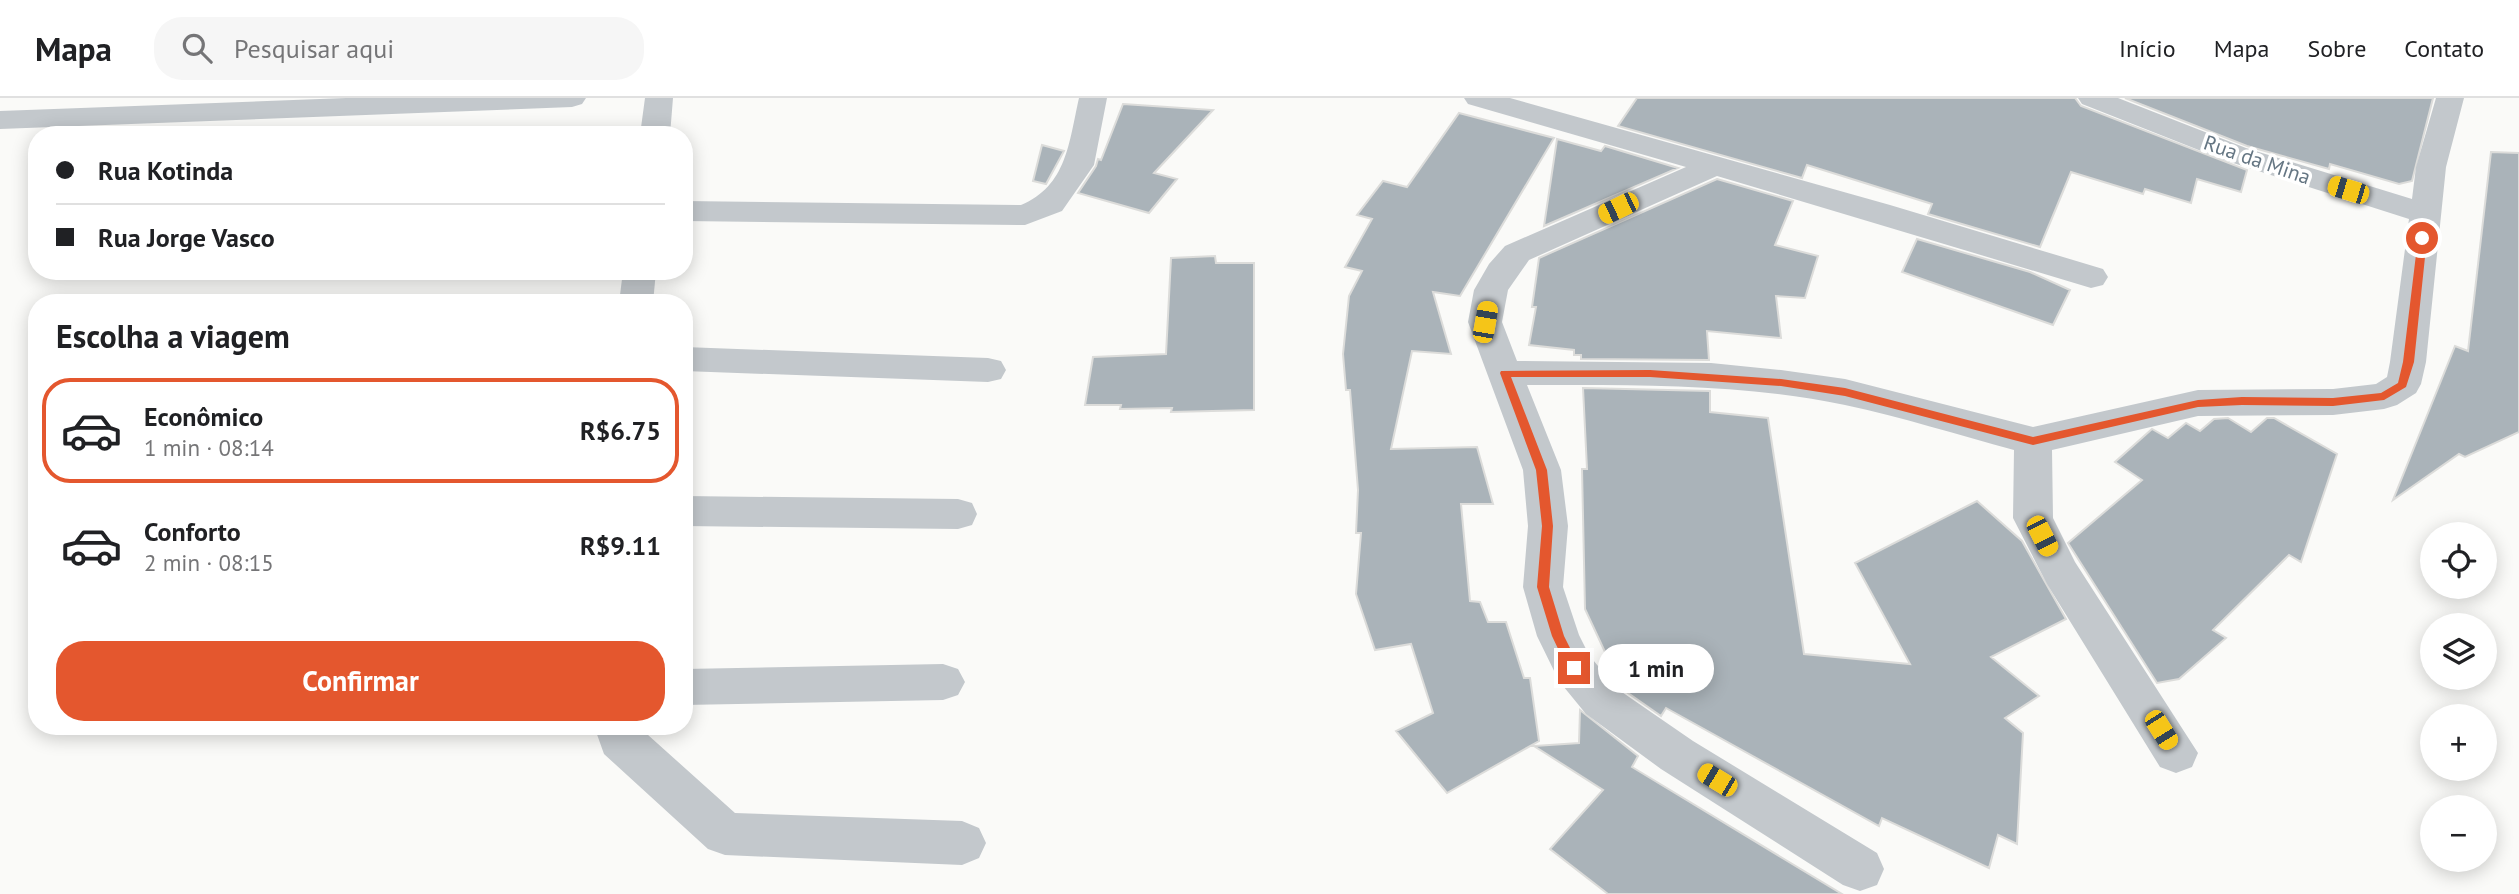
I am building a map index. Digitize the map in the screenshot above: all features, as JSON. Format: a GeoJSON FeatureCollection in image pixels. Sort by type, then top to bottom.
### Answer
{"type":"FeatureCollection","features":[{"type":"Feature","properties":{"kind":"street"},"geometry":{"type":"LineString","coordinates":[[0,120],[572,98]]}},
{"type":"Feature","properties":{"kind":"street"},"geometry":{"type":"LineString","coordinates":[[656,126],[659,98]]}},
{"type":"Feature","properties":{"kind":"street"},"geometry":{"type":"LineString","coordinates":[[693,211],[1025,215],[1051,204],[1079,165],[1093,98]]}},
{"type":"Feature","properties":{"kind":"street"},"geometry":{"type":"LineString","coordinates":[[1478,98],[1711,167],[1879,212],[2091,277]]}},
{"type":"Feature","properties":{"kind":"street","name":"Rua da Mina"},"geometry":{"type":"LineString","coordinates":[[2091,98],[2235,154],[2425,214]]}},
{"type":"Feature","properties":{"kind":"street"},"geometry":{"type":"LineString","coordinates":[[1505,373],[1650,373],[1781,382],[1845,392],[2033,441],[2198,403],[2333,402],[2384,396],[2403,384],[2408,362],[2431,166],[2451,98]]}},
{"type":"Feature","properties":{"kind":"street"},"geometry":{"type":"LineString","coordinates":[[1711,167],[1517,253],[1491,289],[1485,322],[1542,470],[1548,526],[1543,587],[1558,636],[1574,668],[1601,701],[1677,755],[1860,869]]}},
{"type":"Feature","properties":{"kind":"street"},"geometry":{"type":"LineString","coordinates":[[693,359],[988,370]]}},
{"type":"Feature","properties":{"kind":"street"},"geometry":{"type":"LineString","coordinates":[[2033,441],[2033,518],[2061,573],[2176,753]]}},
{"type":"Feature","properties":{"kind":"street"},"geometry":{"type":"LineString","coordinates":[[693,510],[958,514]]}},
{"type":"Feature","properties":{"kind":"street"},"geometry":{"type":"LineString","coordinates":[[693,687],[943,682]]}},
{"type":"Feature","properties":{"kind":"street"},"geometry":{"type":"LineString","coordinates":[[619,735],[620,740],[725,834],[962,843]]}},
{"type":"Feature","properties":{"kind":"building"},"geometry":{"type":"Polygon","coordinates":[[[1637,98],[2075,98],[2081,106],[2247,170],[2241,192],[2197,179],[2191,203],[2145,189],[2143,194],[2071,172],[2040,247],[1928,214],[1932,204],[1807,165],[1802,178],[1618,126],[1637,98]]]}},
{"type":"Feature","properties":{"kind":"building"},"geometry":{"type":"Polygon","coordinates":[[[2125,98],[2433,98],[2412,181],[2399,184],[2330,164],[2329,169],[2247,146],[2125,98]]]}},
{"type":"Feature","properties":{"kind":"building"},"geometry":{"type":"Polygon","coordinates":[[[1123,104],[1213,110],[1154,173],[1177,179],[1149,213],[1078,193],[1098,159],[1101,160],[1123,104]]]}},
{"type":"Feature","properties":{"kind":"building"},"geometry":{"type":"Polygon","coordinates":[[[1459,113],[1554,138],[1460,296],[1433,292],[1451,354],[1412,351],[1391,449],[1477,447],[1493,504],[1461,504],[1470,601],[1480,602],[1488,622],[1506,622],[1524,678],[1530,678],[1539,741],[1447,793],[1396,731],[1433,713],[1411,644],[1375,650],[1356,594],[1361,533],[1356,533],[1358,490],[1350,390],[1346,390],[1343,354],[1349,296],[1362,271],[1345,267],[1372,219],[1357,215],[1383,181],[1407,187],[1459,113]]]}},
{"type":"Feature","properties":{"kind":"building"},"geometry":{"type":"Polygon","coordinates":[[[1557,139],[1601,151],[1605,146],[1678,168],[1544,226],[1557,139]]]}},
{"type":"Feature","properties":{"kind":"building"},"geometry":{"type":"Polygon","coordinates":[[[1042,145],[1064,151],[1046,184],[1033,181],[1042,145]]]}},
{"type":"Feature","properties":{"kind":"building"},"geometry":{"type":"Polygon","coordinates":[[[2491,152],[2519,153],[2519,432],[2465,457],[2459,454],[2393,500],[2455,346],[2468,351],[2491,152]]]}},
{"type":"Feature","properties":{"kind":"building"},"geometry":{"type":"Polygon","coordinates":[[[1717,179],[1793,201],[1775,245],[1818,256],[1805,298],[1776,296],[1781,338],[1707,331],[1709,360],[1581,359],[1581,355],[1574,355],[1574,350],[1529,345],[1536,307],[1532,307],[1539,258],[1717,179]]]}},
{"type":"Feature","properties":{"kind":"building"},"geometry":{"type":"Polygon","coordinates":[[[1917,239],[2030,272],[2070,290],[2053,325],[1902,272],[1917,239]]]}},
{"type":"Feature","properties":{"kind":"building"},"geometry":{"type":"Polygon","coordinates":[[[1215,256],[1216,263],[1254,263],[1254,410],[1171,412],[1172,408],[1120,409],[1121,405],[1085,405],[1093,357],[1166,354],[1171,258],[1215,256]]]}},
{"type":"Feature","properties":{"kind":"building"},"geometry":{"type":"Polygon","coordinates":[[[1583,388],[1710,391],[1710,412],[1768,418],[1804,654],[1910,664],[1855,563],[1977,501],[2022,541],[2066,619],[1991,657],[2039,696],[2005,718],[2023,733],[2017,844],[1998,835],[1989,868],[1882,818],[1879,826],[1666,708],[1661,716],[1618,686],[1603,668],[1612,667],[1585,609],[1582,469],[1587,469],[1583,388]]]}},
{"type":"Feature","properties":{"kind":"building"},"geometry":{"type":"Polygon","coordinates":[[[2228,418],[2251,432],[2267,418],[2274,418],[2337,454],[2301,562],[2289,555],[2213,630],[2226,638],[2179,679],[2157,683],[2068,543],[2142,480],[2115,462],[2152,429],[2168,438],[2186,423],[2200,431],[2214,419],[2228,418]]]}},
{"type":"Feature","properties":{"kind":"building"},"geometry":{"type":"Polygon","coordinates":[[[1580,710],[1638,756],[1632,767],[1842,894],[1608,894],[1550,849],[1603,790],[1534,746],[1579,743],[1580,710]]]}},
{"type":"Feature","properties":{"kind":"route"},"geometry":{"type":"LineString","coordinates":[[1574,668],[1558,636],[1543,587],[1548,526],[1542,470],[1505,373],[1650,373],[1710,375],[1781,382],[1845,392],[1974,428],[2033,441],[2198,403],[2333,402],[2384,396],[2403,384],[2416,309],[2422,238]]}}]}
